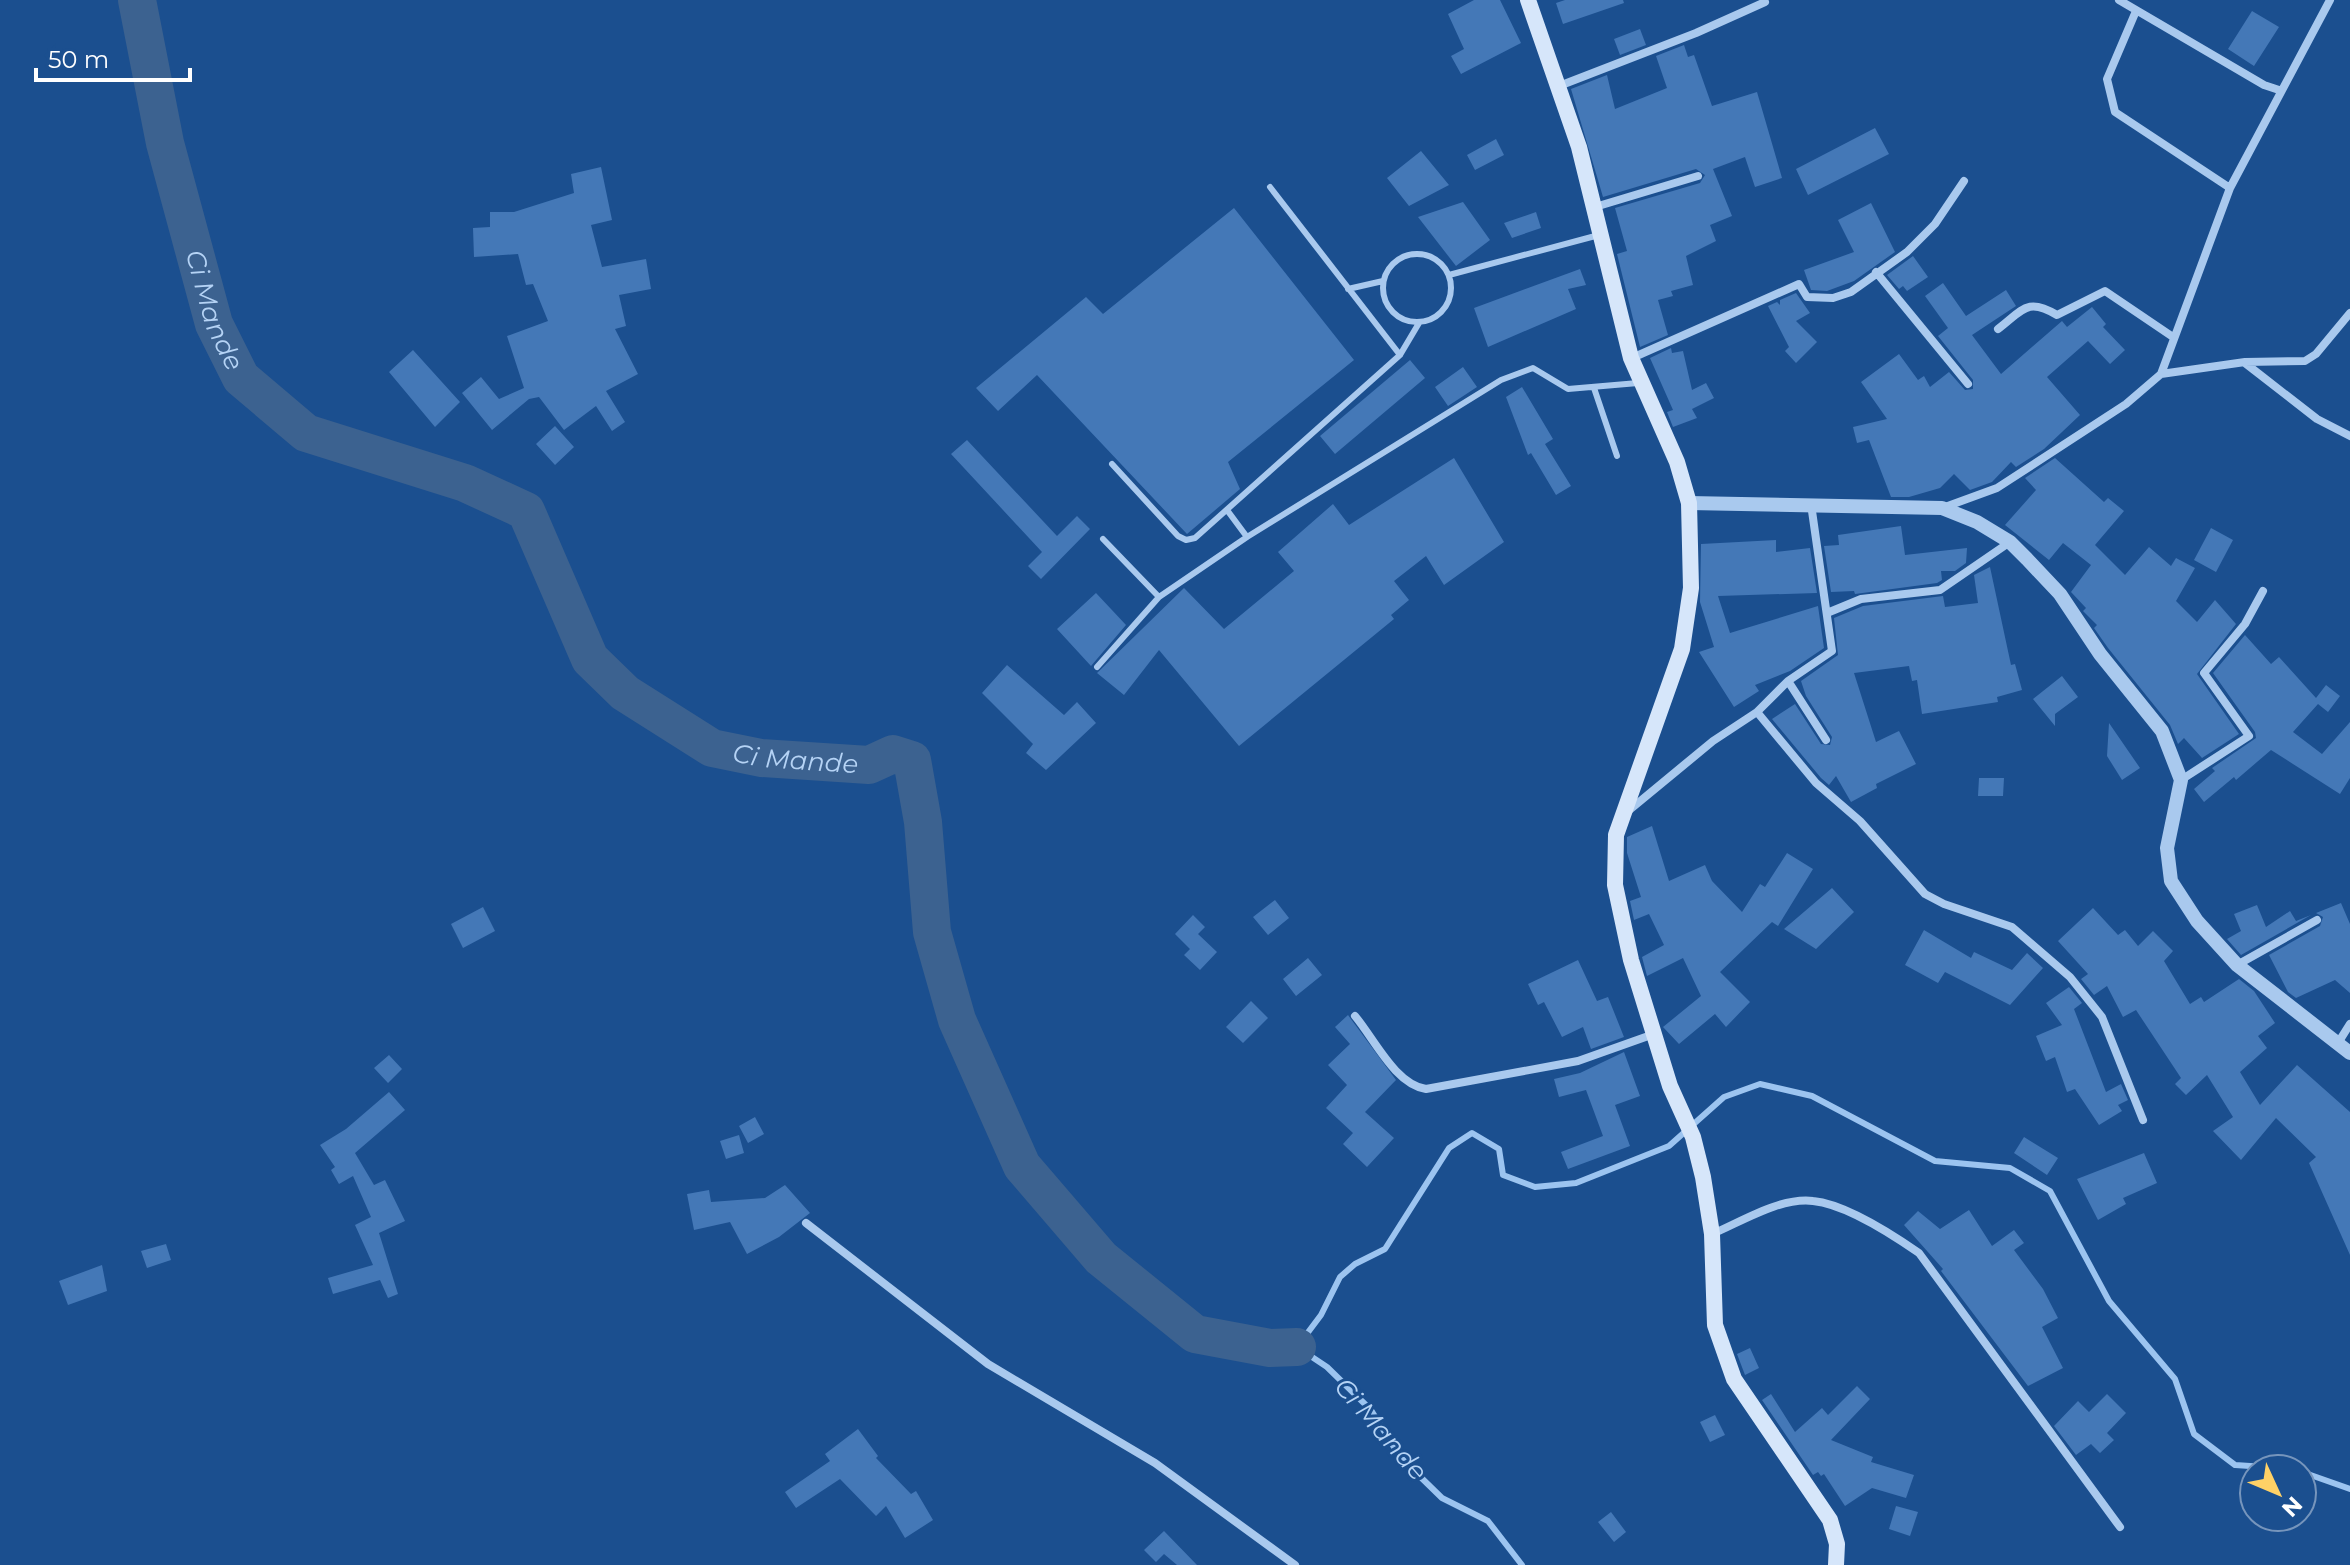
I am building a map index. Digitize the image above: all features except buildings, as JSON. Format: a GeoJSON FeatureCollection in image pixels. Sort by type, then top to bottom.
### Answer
{"type":"FeatureCollection","features":[{"type":"Feature","properties":{"kind":"main road"},"geometry":{"type":"LineString","coordinates":[[1528,0],[1559,86],[1595,207],[1599,235],[1631,358],[1677,462],[1689,503],[1691,588],[1682,649],[1623,815],[1614,849],[1615,885],[1631,960],[1675,1097],[1693,1137],[1712,1234],[1715,1325],[1734,1379],[1830,1520],[1837,1544],[1836,1565]]}},
{"type":"Feature","properties":{"kind":"street"},"geometry":{"type":"LineString","coordinates":[[2119,0],[2279,90]]}},
{"type":"Feature","properties":{"kind":"street"},"geometry":{"type":"LineString","coordinates":[[1942,508],[1997,488],[2126,404],[2161,374],[2230,188],[2279,90],[2330,0]]}},
{"type":"Feature","properties":{"kind":"street"},"geometry":{"type":"LineString","coordinates":[[1559,86],[1696,33],[1765,2]]}},
{"type":"Feature","properties":{"kind":"street"},"geometry":{"type":"LineString","coordinates":[[2136,11],[2107,79],[2115,112],[2230,188]]}},
{"type":"Feature","properties":{"kind":"street"},"geometry":{"type":"LineString","coordinates":[[1595,207],[1698,176]]}},
{"type":"Feature","properties":{"kind":"street"},"geometry":{"type":"LineString","coordinates":[[1631,358],[1799,284],[1807,297],[1833,298],[1851,292],[1907,252],[1935,224],[1964,181]]}},
{"type":"Feature","properties":{"kind":"street"},"geometry":{"type":"LineString","coordinates":[[1876,272],[1968,384]]}},
{"type":"Feature","properties":{"kind":"street"},"geometry":{"type":"LineString","coordinates":[[1998,329],[2031,304],[2039,304],[2057,315],[2105,291],[2173,337]]}},
{"type":"Feature","properties":{"kind":"street"},"geometry":{"type":"LineString","coordinates":[[2161,374],[2245,362],[2305,361],[2324,345],[2350,313]]}},
{"type":"Feature","properties":{"kind":"street"},"geometry":{"type":"LineString","coordinates":[[2245,362],[2317,419],[2350,436]]}},
{"type":"Feature","properties":{"kind":"street"},"geometry":{"type":"LineString","coordinates":[[1689,503],[1811,503],[1942,508],[1977,522],[2010,542],[2060,594],[2100,654],[2162,731],[2181,780],[2167,848],[2171,881],[2197,921],[2237,965],[2344,1048],[2350,1024]]}},
{"type":"Feature","properties":{"kind":"street"},"geometry":{"type":"LineString","coordinates":[[1623,815],[1713,741],[1757,712],[1788,681],[1832,651],[1811,503]]}},
{"type":"Feature","properties":{"kind":"street"},"geometry":{"type":"LineString","coordinates":[[1827,613],[1861,599],[1940,590],[2010,542]]}},
{"type":"Feature","properties":{"kind":"street"},"geometry":{"type":"LineString","coordinates":[[2181,780],[2249,736],[2204,673],[2245,624],[2263,591]]}},
{"type":"Feature","properties":{"kind":"street"},"geometry":{"type":"LineString","coordinates":[[1788,681],[1826,740]]}},
{"type":"Feature","properties":{"kind":"street"},"geometry":{"type":"LineString","coordinates":[[1757,712],[1816,783],[1860,821],[1925,894],[1944,904],[2012,927],[2070,977],[2102,1017],[2143,1120]]}},
{"type":"Feature","properties":{"kind":"street"},"geometry":{"type":"LineString","coordinates":[[2237,965],[2317,920]]}},
{"type":"Feature","properties":{"kind":"street"},"geometry":{"type":"LineString","coordinates":[[1355,1016],[1401,1077],[1411,1085],[1426,1089],[1578,1061],[1654,1034]]}},
{"type":"Feature","properties":{"kind":"street"},"geometry":{"type":"LineString","coordinates":[[1712,1234],[1759,1214],[1812,1200],[1893,1235],[1919,1253],[2120,1527]]}},
{"type":"Feature","properties":{"kind":"street"},"geometry":{"type":"LineString","coordinates":[[806,1223],[988,1364],[1155,1463],[1295,1565]]}},
{"type":"Feature","properties":{"kind":"lane"},"geometry":{"type":"LineString","coordinates":[[1270,187],[1400,355]]}},
{"type":"Feature","properties":{"kind":"lane"},"geometry":{"type":"LineString","coordinates":[[1449,275],[1599,235]]}},
{"type":"Feature","properties":{"kind":"lane"},"geometry":{"type":"LineString","coordinates":[[1409,254],[1437,260],[1449,275],[1447,304],[1434,318],[1419,323],[1405,320],[1390,309],[1382,291],[1383,281],[1392,264],[1409,254]]}},
{"type":"Feature","properties":{"kind":"lane"},"geometry":{"type":"LineString","coordinates":[[1348,289],[1383,281]]}},
{"type":"Feature","properties":{"kind":"lane"},"geometry":{"type":"LineString","coordinates":[[1112,464],[1186,540],[1195,538],[1400,355],[1419,323]]}},
{"type":"Feature","properties":{"kind":"lane"},"geometry":{"type":"LineString","coordinates":[[1097,667],[1159,597],[1247,537],[1501,380],[1533,368],[1563,388],[1642,384]]}},
{"type":"Feature","properties":{"kind":"lane"},"geometry":{"type":"LineString","coordinates":[[1594,388],[1617,456]]}},
{"type":"Feature","properties":{"kind":"lane"},"geometry":{"type":"LineString","coordinates":[[1227,510],[1247,537]]}},
{"type":"Feature","properties":{"kind":"lane"},"geometry":{"type":"LineString","coordinates":[[1103,539],[1159,597]]}},
{"type":"Feature","properties":{"kind":"waterway","name":"Ci Mande"},"geometry":{"type":"LineString","coordinates":[[137,0],[165,143],[214,324],[241,378],[306,433],[465,483],[526,511],[590,659],[625,693],[712,748],[761,758],[869,765],[893,754],[912,760],[923,822],[932,932],[957,1020],[1022,1166],[1101,1258],[1195,1334],[1270,1348],[1297,1347]]}},
{"type":"Feature","properties":{"kind":"waterway"},"geometry":{"type":"LineString","coordinates":[[1522,1565],[1488,1521],[1442,1498],[1400,1457],[1371,1410],[1327,1367],[1297,1347],[1321,1315],[1340,1277],[1355,1264],[1385,1249],[1449,1148],[1472,1133],[1499,1149],[1503,1175],[1535,1187],[1576,1183],[1669,1146],[1724,1097],[1760,1084],[1812,1096],[1935,1161],[2010,1168],[2050,1191],[2109,1301],[2175,1379],[2194,1434],[2238,1465]]}},
{"type":"Feature","properties":{"kind":"waterway"},"geometry":{"type":"LineString","coordinates":[[2318,1478],[2350,1489]]}}]}
